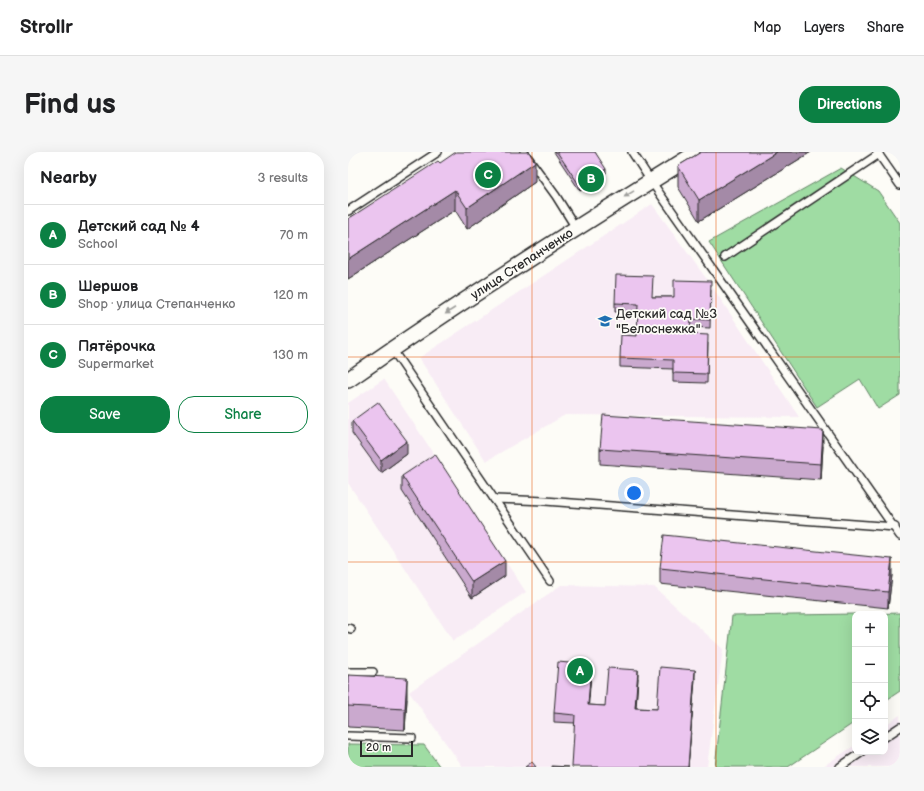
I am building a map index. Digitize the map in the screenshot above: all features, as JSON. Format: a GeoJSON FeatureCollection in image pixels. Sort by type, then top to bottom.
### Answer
{"type":"FeatureCollection","features":[{"type":"Feature","properties":{"kind":"street","name":"улица Степанченко"},"geometry":{"type":"LineString","coordinates":[[348,380],[392,349],[576,228],[698,152]]}},
{"type":"Feature","properties":{"kind":"lane"},"geometry":{"type":"LineString","coordinates":[[348,210],[438,152]]}},
{"type":"Feature","properties":{"kind":"lane"},"geometry":{"type":"LineString","coordinates":[[524,152],[556,196],[576,228]]}},
{"type":"Feature","properties":{"kind":"lane"},"geometry":{"type":"LineString","coordinates":[[632,152],[900,536]]}},
{"type":"Feature","properties":{"kind":"lane"},"geometry":{"type":"LineString","coordinates":[[725,257],[878,153],[900,184]]}},
{"type":"Feature","properties":{"kind":"lane"},"geometry":{"type":"LineString","coordinates":[[392,349],[550,581]]}},
{"type":"Feature","properties":{"kind":"lane"},"geometry":{"type":"LineString","coordinates":[[494,499],[545,501],[895,527]]}},
{"type":"Feature","properties":{"kind":"lane"},"geometry":{"type":"LineString","coordinates":[[348,672],[373,672]]}},
{"type":"Feature","properties":{"kind":"lane"},"geometry":{"type":"LineString","coordinates":[[888,735],[900,727]]}},
{"type":"Feature","properties":{"kind":"lane"},"geometry":{"type":"LineString","coordinates":[[348,736],[412,738]]}},
{"type":"Feature","properties":{"kind":"lane"},"geometry":{"type":"LineString","coordinates":[[840,767],[858,755]]}},
{"type":"Feature","properties":{"kind":"shaded area","name":"Детский сад №3 \"Белоснежка\""},"geometry":{"type":"Polygon","coordinates":[[[652,204],[711,285],[799,417],[565,415],[486,461],[419,358],[652,204]]]}},
{"type":"Feature","properties":{"kind":"shaded area"},"geometry":{"type":"Polygon","coordinates":[[[384,379],[526,592],[453,641],[348,483],[348,403],[384,379]]]}},
{"type":"Feature","properties":{"kind":"shaded area"},"geometry":{"type":"Polygon","coordinates":[[[561,585],[654,587],[723,649],[707,767],[463,767],[409,692],[561,585]]]}},
{"type":"Feature","properties":{"kind":"shaded area"},"geometry":{"type":"Polygon","coordinates":[[[900,715],[900,767],[822,767],[852,747],[852,755],[888,755],[888,723],[900,715]]]}},
{"type":"Feature","properties":{"kind":"green space"},"geometry":{"type":"Polygon","coordinates":[[[841,168],[878,191],[900,223],[900,395],[878,409],[860,379],[817,407],[709,242],[841,168]]]}},
{"type":"Feature","properties":{"kind":"green space"},"geometry":{"type":"Polygon","coordinates":[[[888,613],[900,613],[900,691],[888,699],[888,647],[888,613]]]}},
{"type":"Feature","properties":{"kind":"green space"},"geometry":{"type":"Polygon","coordinates":[[[852,614],[852,724],[788,767],[715,767],[732,616],[852,614]]]}},
{"type":"Feature","properties":{"kind":"green space"},"geometry":{"type":"Polygon","coordinates":[[[348,744],[424,745],[440,767],[348,767],[348,744]]]}},
{"type":"Feature","properties":{"kind":"building"},"geometry":{"type":"Polygon","coordinates":[[[456,152],[529,152],[535,162],[467,208],[455,190],[348,259],[348,219],[438,161],[440,163],[456,152]]]}},
{"type":"Feature","properties":{"kind":"building"},"geometry":{"type":"Polygon","coordinates":[[[557,152],[595,152],[606,169],[580,186],[557,152]]]}},
{"type":"Feature","properties":{"kind":"building"},"geometry":{"type":"Polygon","coordinates":[[[701,152],[777,152],[699,200],[678,166],[701,152]]]}},
{"type":"Feature","properties":{"kind":"building"},"geometry":{"type":"Polygon","coordinates":[[[616,275],[653,276],[652,297],[674,297],[674,280],[711,281],[710,320],[691,319],[690,334],[708,335],[707,374],[673,373],[673,360],[620,358],[621,335],[637,336],[638,304],[615,303],[616,275]]]}},
{"type":"Feature","properties":{"kind":"building"},"geometry":{"type":"Polygon","coordinates":[[[378,402],[407,441],[381,460],[352,421],[378,402]]]}},
{"type":"Feature","properties":{"kind":"building"},"geometry":{"type":"Polygon","coordinates":[[[603,415],[823,430],[821,464],[600,449],[603,415]]]}},
{"type":"Feature","properties":{"kind":"building"},"geometry":{"type":"Polygon","coordinates":[[[435,454],[505,561],[472,582],[402,476],[435,454]]]}},
{"type":"Feature","properties":{"kind":"building"},"geometry":{"type":"Polygon","coordinates":[[[664,535],[892,559],[888,592],[660,568],[664,535]]]}},
{"type":"Feature","properties":{"kind":"building"},"geometry":{"type":"Polygon","coordinates":[[[558,662],[591,665],[588,705],[605,706],[608,668],[638,670],[635,708],[657,709],[660,667],[695,670],[688,767],[572,767],[575,715],[554,713],[558,662]]]}},
{"type":"Feature","properties":{"kind":"building"},"geometry":{"type":"Polygon","coordinates":[[[348,675],[407,678],[405,709],[348,706],[348,675]]]}},
{"type":"Feature","properties":{"kind":"building"},"geometry":{"type":"Polygon","coordinates":[[[532,762],[536,767],[525,767],[532,762]]]}},
{"type":"Feature","properties":{"kind":"place","name":"Пятёрочка"},"geometry":{"type":"Point","coordinates":[488,175]}},
{"type":"Feature","properties":{"kind":"place","name":"Шершов"},"geometry":{"type":"Point","coordinates":[591,179]}},
{"type":"Feature","properties":{"kind":"place","name":"Детский сад №3 \"Белоснежка\""},"geometry":{"type":"Point","coordinates":[605,321]}},
{"type":"Feature","properties":{"kind":"place","name":"Детский сад № 4"},"geometry":{"type":"Point","coordinates":[580,671]}}]}
